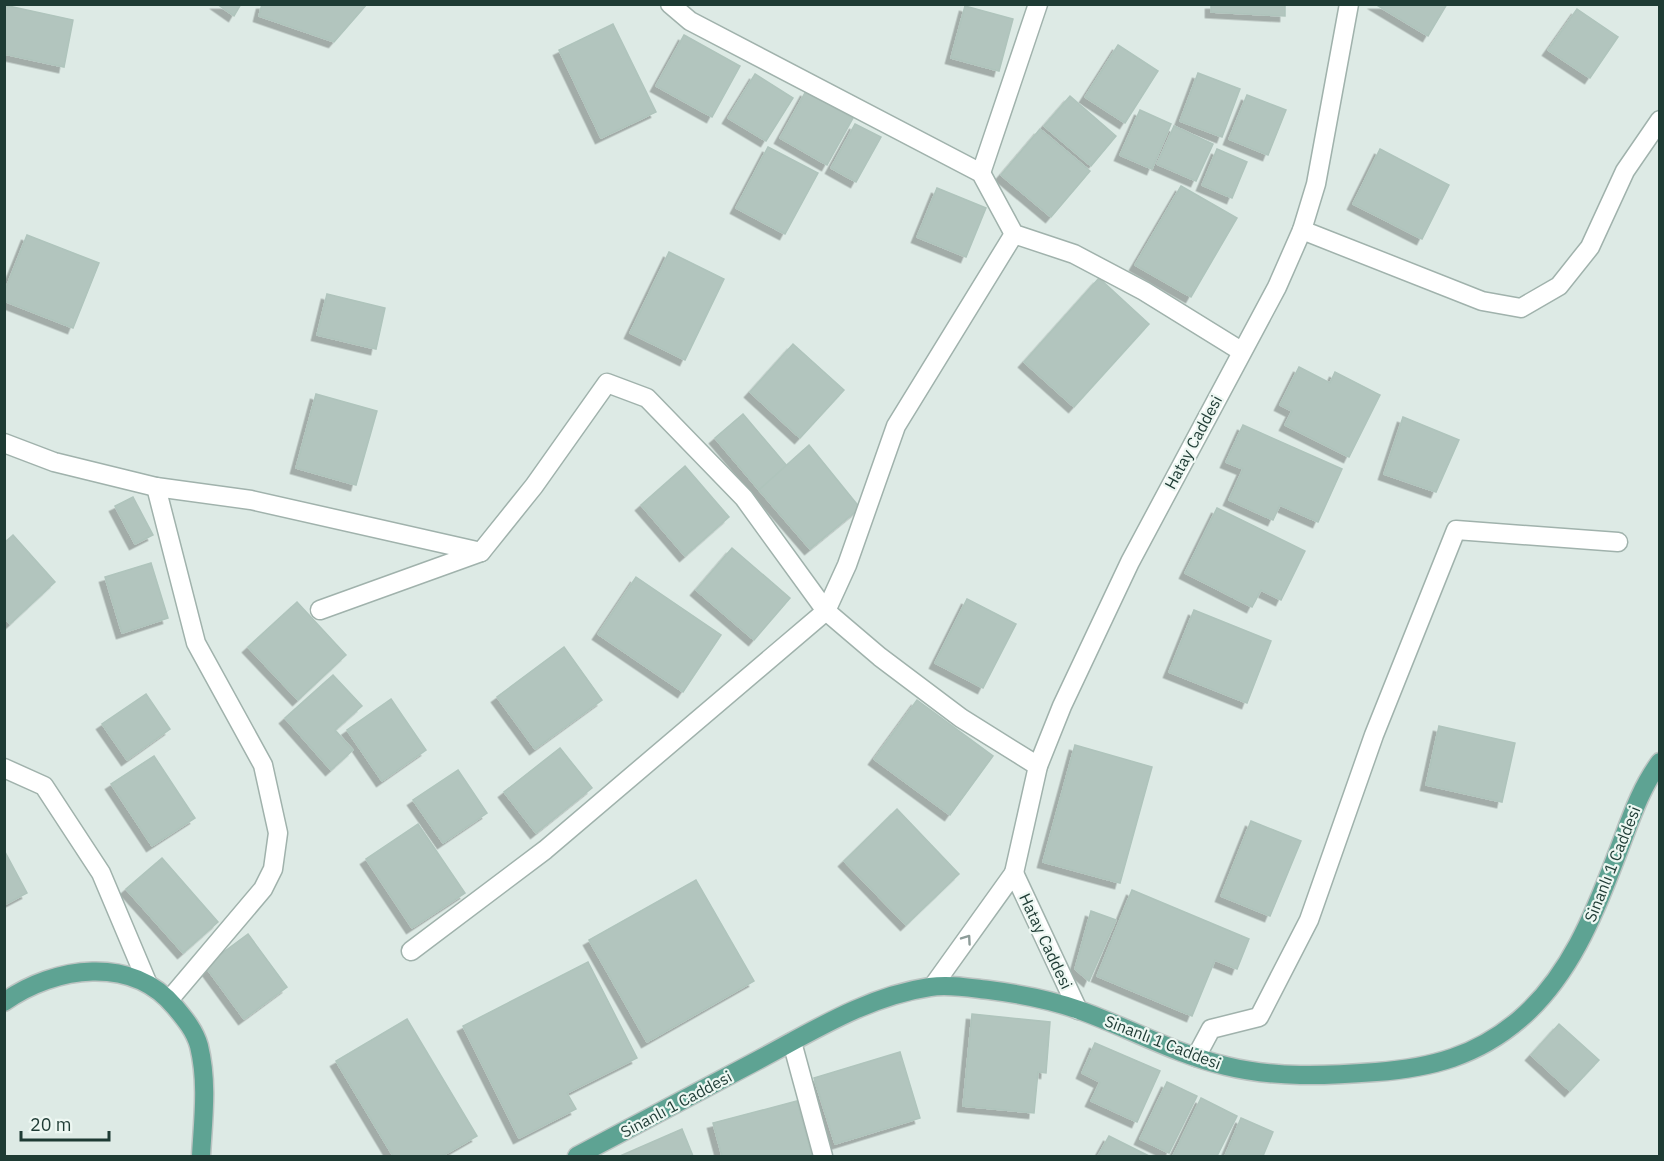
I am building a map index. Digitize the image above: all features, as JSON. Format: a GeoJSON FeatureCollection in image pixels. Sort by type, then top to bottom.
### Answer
{"type":"FeatureCollection","features":[{"type":"Feature","properties":{"kind":"main road","name":"Sinanlı 1 Caddesi"},"geometry":{"type":"LineString","coordinates":[[577,1156],[859,1007],[933,987],[978,988],[1033,996],[1078,1010],[1196,1057],[1226,1066],[1266,1073],[1360,1073],[1413,1070],[1461,1057],[1492,1040],[1520,1019],[1545,994],[1570,958],[1589,922],[1634,809],[1659,762]]}},
{"type":"Feature","properties":{"kind":"main road"},"geometry":{"type":"LineString","coordinates":[[4,1002],[21,990],[57,976],[90,971],[115,972],[147,982],[169,1000],[187,1022],[198,1044],[205,1080],[201,1156]]}},
{"type":"Feature","properties":{"kind":"street"},"geometry":{"type":"LineString","coordinates":[[670,4],[690,21],[981,173],[1014,234],[1074,254],[1144,291],[1241,351]]}},
{"type":"Feature","properties":{"kind":"street"},"geometry":{"type":"LineString","coordinates":[[981,173],[1038,4]]}},
{"type":"Feature","properties":{"kind":"street","name":"Hatay Caddesi"},"geometry":{"type":"LineString","coordinates":[[933,987],[1014,873],[1038,766],[1062,706],[1130,562],[1277,287],[1302,230],[1316,184],[1349,4]]}},
{"type":"Feature","properties":{"kind":"street"},"geometry":{"type":"LineString","coordinates":[[1302,230],[1482,301],[1521,308],[1559,286],[1590,248],[1625,171],[1659,120]]}},
{"type":"Feature","properties":{"kind":"street"},"geometry":{"type":"LineString","coordinates":[[411,951],[545,850],[826,611],[847,565],[896,426],[1014,234]]}},
{"type":"Feature","properties":{"kind":"street"},"geometry":{"type":"LineString","coordinates":[[320,610],[481,552],[527,495],[607,383],[647,398],[744,498],[826,611],[880,657],[961,718],[1038,766]]}},
{"type":"Feature","properties":{"kind":"street"},"geometry":{"type":"LineString","coordinates":[[4,443],[54,462],[156,487],[251,500],[481,552]]}},
{"type":"Feature","properties":{"kind":"street"},"geometry":{"type":"LineString","coordinates":[[156,487],[196,643],[263,765],[278,833],[273,869],[263,889],[169,1000]]}},
{"type":"Feature","properties":{"kind":"street"},"geometry":{"type":"LineString","coordinates":[[1196,1057],[1211,1029],[1259,1017],[1309,920],[1374,735],[1456,530],[1618,542]]}},
{"type":"Feature","properties":{"kind":"street"},"geometry":{"type":"LineString","coordinates":[[4,768],[44,786],[102,873],[147,982]]}},
{"type":"Feature","properties":{"kind":"street","name":"Hatay Caddesi"},"geometry":{"type":"LineString","coordinates":[[1014,873],[1078,1010]]}},
{"type":"Feature","properties":{"kind":"street"},"geometry":{"type":"LineString","coordinates":[[792,1042],[823,1156]]}},
{"type":"Feature","properties":{"kind":"building"},"geometry":{"type":"Polygon","coordinates":[[[217,4],[241,4],[234,16],[217,4]]]}},
{"type":"Feature","properties":{"kind":"building"},"geometry":{"type":"Polygon","coordinates":[[[262,4],[367,4],[334,42],[259,16],[262,4]]]}},
{"type":"Feature","properties":{"kind":"building"},"geometry":{"type":"Polygon","coordinates":[[[1211,4],[1285,4],[1285,16],[1211,12],[1211,4]]]}},
{"type":"Feature","properties":{"kind":"building"},"geometry":{"type":"Polygon","coordinates":[[[1375,4],[1447,4],[1428,36],[1375,4]]]}},
{"type":"Feature","properties":{"kind":"building"},"geometry":{"type":"Polygon","coordinates":[[[4,5],[73,20],[64,67],[4,54],[4,5]]]}},
{"type":"Feature","properties":{"kind":"building"},"geometry":{"type":"Polygon","coordinates":[[[965,6],[1013,19],[999,71],[951,58],[965,6]]]}},
{"type":"Feature","properties":{"kind":"building"},"geometry":{"type":"Polygon","coordinates":[[[1577,9],[1618,37],[1590,78],[1548,50],[1577,9]]]}},
{"type":"Feature","properties":{"kind":"building"},"geometry":{"type":"Polygon","coordinates":[[[613,24],[656,112],[601,138],[559,50],[613,24]]]}},
{"type":"Feature","properties":{"kind":"building"},"geometry":{"type":"Polygon","coordinates":[[[684,35],[740,66],[712,117],[656,86],[684,35]]]}},
{"type":"Feature","properties":{"kind":"building"},"geometry":{"type":"Polygon","coordinates":[[[1118,45],[1158,71],[1125,123],[1085,97],[1118,45]]]}},
{"type":"Feature","properties":{"kind":"building"},"geometry":{"type":"Polygon","coordinates":[[[1198,73],[1240,89],[1222,137],[1180,121],[1198,73]]]}},
{"type":"Feature","properties":{"kind":"building"},"geometry":{"type":"Polygon","coordinates":[[[755,74],[793,98],[766,141],[728,118],[755,74]]]}},
{"type":"Feature","properties":{"kind":"building"},"geometry":{"type":"Polygon","coordinates":[[[806,91],[853,118],[827,165],[780,138],[806,91]]]}},
{"type":"Feature","properties":{"kind":"building"},"geometry":{"type":"Polygon","coordinates":[[[1247,95],[1286,110],[1268,155],[1229,139],[1247,95]]]}},
{"type":"Feature","properties":{"kind":"building"},"geometry":{"type":"Polygon","coordinates":[[[1070,96],[1116,136],[1091,166],[1044,126],[1070,96]]]}},
{"type":"Feature","properties":{"kind":"building"},"geometry":{"type":"Polygon","coordinates":[[[1140,110],[1171,124],[1152,169],[1120,155],[1140,110]]]}},
{"type":"Feature","properties":{"kind":"building"},"geometry":{"type":"Polygon","coordinates":[[[855,124],[881,137],[856,182],[831,168],[855,124]]]}},
{"type":"Feature","properties":{"kind":"building"},"geometry":{"type":"Polygon","coordinates":[[[1174,126],[1213,144],[1196,181],[1157,164],[1174,126]]]}},
{"type":"Feature","properties":{"kind":"building"},"geometry":{"type":"Polygon","coordinates":[[[1040,129],[1090,171],[1051,217],[1001,175],[1040,129]]]}},
{"type":"Feature","properties":{"kind":"building"},"geometry":{"type":"Polygon","coordinates":[[[768,147],[818,173],[785,234],[736,208],[768,147]]]}},
{"type":"Feature","properties":{"kind":"building"},"geometry":{"type":"Polygon","coordinates":[[[1217,149],[1247,162],[1232,198],[1202,185],[1217,149]]]}},
{"type":"Feature","properties":{"kind":"building"},"geometry":{"type":"Polygon","coordinates":[[[1380,149],[1449,185],[1422,239],[1353,204],[1380,149]]]}},
{"type":"Feature","properties":{"kind":"building"},"geometry":{"type":"Polygon","coordinates":[[[1181,186],[1237,218],[1191,297],[1135,265],[1181,186]]]}},
{"type":"Feature","properties":{"kind":"building"},"geometry":{"type":"Polygon","coordinates":[[[937,188],[986,208],[966,257],[917,237],[937,188]]]}},
{"type":"Feature","properties":{"kind":"building"},"geometry":{"type":"Polygon","coordinates":[[[27,235],[99,263],[73,328],[4,301],[4,293],[27,235]]]}},
{"type":"Feature","properties":{"kind":"building"},"geometry":{"type":"Polygon","coordinates":[[[669,252],[724,279],[685,360],[630,333],[669,252]]]}},
{"type":"Feature","properties":{"kind":"building"},"geometry":{"type":"Polygon","coordinates":[[[1099,278],[1149,324],[1074,407],[1024,362],[1099,278]]]}},
{"type":"Feature","properties":{"kind":"building"},"geometry":{"type":"Polygon","coordinates":[[[327,294],[385,308],[376,349],[317,335],[327,294]]]}},
{"type":"Feature","properties":{"kind":"building"},"geometry":{"type":"Polygon","coordinates":[[[793,344],[844,390],[800,438],[750,392],[793,344]]]}},
{"type":"Feature","properties":{"kind":"building"},"geometry":{"type":"Polygon","coordinates":[[[1299,367],[1330,383],[1335,372],[1380,395],[1349,457],[1285,425],[1292,411],[1280,405],[1299,367]]]}},
{"type":"Feature","properties":{"kind":"building"},"geometry":{"type":"Polygon","coordinates":[[[316,394],[377,411],[356,485],[296,468],[316,394]]]}},
{"type":"Feature","properties":{"kind":"building"},"geometry":{"type":"Polygon","coordinates":[[[743,414],[787,466],[759,490],[715,438],[743,414]]]}},
{"type":"Feature","properties":{"kind":"building"},"geometry":{"type":"Polygon","coordinates":[[[1403,417],[1459,440],[1436,492],[1384,474],[1403,417]]]}},
{"type":"Feature","properties":{"kind":"building"},"geometry":{"type":"Polygon","coordinates":[[[1243,425],[1342,469],[1318,522],[1280,505],[1273,520],[1229,500],[1243,469],[1226,462],[1243,425]]]}},
{"type":"Feature","properties":{"kind":"building"},"geometry":{"type":"Polygon","coordinates":[[[809,445],[860,508],[810,549],[759,490],[809,445]]]}},
{"type":"Feature","properties":{"kind":"building"},"geometry":{"type":"Polygon","coordinates":[[[685,466],[729,517],[685,556],[641,505],[685,466]]]}},
{"type":"Feature","properties":{"kind":"building"},"geometry":{"type":"Polygon","coordinates":[[[133,497],[153,535],[135,544],[115,506],[133,497]]]}},
{"type":"Feature","properties":{"kind":"building"},"geometry":{"type":"Polygon","coordinates":[[[1217,508],[1305,551],[1281,600],[1261,590],[1252,607],[1185,573],[1217,508]]]}},
{"type":"Feature","properties":{"kind":"building"},"geometry":{"type":"Polygon","coordinates":[[[13,535],[55,582],[10,624],[4,618],[4,543],[13,535]]]}},
{"type":"Feature","properties":{"kind":"building"},"geometry":{"type":"Polygon","coordinates":[[[732,548],[790,598],[754,640],[696,590],[732,548]]]}},
{"type":"Feature","properties":{"kind":"building"},"geometry":{"type":"Polygon","coordinates":[[[151,563],[168,618],[122,633],[105,577],[151,563]]]}},
{"type":"Feature","properties":{"kind":"building"},"geometry":{"type":"Polygon","coordinates":[[[636,577],[721,635],[683,692],[598,634],[636,577]]]}},
{"type":"Feature","properties":{"kind":"building"},"geometry":{"type":"Polygon","coordinates":[[[967,599],[1016,624],[983,688],[935,663],[967,599]]]}},
{"type":"Feature","properties":{"kind":"building"},"geometry":{"type":"Polygon","coordinates":[[[297,602],[346,655],[298,700],[248,647],[297,602]]]}},
{"type":"Feature","properties":{"kind":"building"},"geometry":{"type":"Polygon","coordinates":[[[1194,610],[1271,641],[1247,703],[1169,672],[1194,610]]]}},
{"type":"Feature","properties":{"kind":"building"},"geometry":{"type":"Polygon","coordinates":[[[564,647],[602,700],[535,749],[497,697],[564,647]]]}},
{"type":"Feature","properties":{"kind":"building"},"geometry":{"type":"Polygon","coordinates":[[[333,675],[362,706],[335,730],[353,750],[331,770],[285,718],[333,675]]]}},
{"type":"Feature","properties":{"kind":"building"},"geometry":{"type":"Polygon","coordinates":[[[146,694],[170,729],[127,760],[102,724],[146,694]]]}},
{"type":"Feature","properties":{"kind":"building"},"geometry":{"type":"Polygon","coordinates":[[[391,699],[426,750],[382,781],[347,730],[391,699]]]}},
{"type":"Feature","properties":{"kind":"building"},"geometry":{"type":"Polygon","coordinates":[[[917,700],[993,756],[950,815],[874,759],[917,700]]]}},
{"type":"Feature","properties":{"kind":"building"},"geometry":{"type":"Polygon","coordinates":[[[1439,726],[1515,743],[1502,802],[1426,785],[1439,726]]]}},
{"type":"Feature","properties":{"kind":"building"},"geometry":{"type":"Polygon","coordinates":[[[1075,745],[1152,767],[1120,883],[1043,862],[1075,745]]]}},
{"type":"Feature","properties":{"kind":"building"},"geometry":{"type":"Polygon","coordinates":[[[560,748],[592,788],[536,833],[504,792],[560,748]]]}},
{"type":"Feature","properties":{"kind":"building"},"geometry":{"type":"Polygon","coordinates":[[[154,756],[195,818],[152,846],[111,784],[154,756]]]}},
{"type":"Feature","properties":{"kind":"building"},"geometry":{"type":"Polygon","coordinates":[[[458,770],[487,813],[443,843],[413,800],[458,770]]]}},
{"type":"Feature","properties":{"kind":"building"},"geometry":{"type":"Polygon","coordinates":[[[897,809],[959,874],[906,925],[844,861],[897,809]]]}},
{"type":"Feature","properties":{"kind":"building"},"geometry":{"type":"Polygon","coordinates":[[[1251,821],[1301,841],[1270,916],[1221,896],[1251,821]]]}},
{"type":"Feature","properties":{"kind":"building"},"geometry":{"type":"Polygon","coordinates":[[[418,824],[465,893],[412,928],[366,859],[418,824]]]}},
{"type":"Feature","properties":{"kind":"building"},"geometry":{"type":"Polygon","coordinates":[[[4,850],[27,893],[4,905],[4,850]]]}},
{"type":"Feature","properties":{"kind":"building"},"geometry":{"type":"Polygon","coordinates":[[[162,858],[218,922],[183,953],[126,889],[162,858]]]}},
{"type":"Feature","properties":{"kind":"building"},"geometry":{"type":"Polygon","coordinates":[[[696,880],[754,981],[647,1042],[589,940],[696,880]]]}},
{"type":"Feature","properties":{"kind":"building"},"geometry":{"type":"Polygon","coordinates":[[[1132,890],[1249,939],[1237,969],[1215,960],[1192,1016],[1097,976],[1132,890]]]}},
{"type":"Feature","properties":{"kind":"building"},"geometry":{"type":"Polygon","coordinates":[[[1091,911],[1116,920],[1089,981],[1075,969],[1091,911]]]}},
{"type":"Feature","properties":{"kind":"building"},"geometry":{"type":"Polygon","coordinates":[[[248,934],[287,987],[244,1019],[205,966],[248,934]]]}},
{"type":"Feature","properties":{"kind":"building"},"geometry":{"type":"Polygon","coordinates":[[[588,962],[637,1058],[567,1093],[576,1109],[519,1138],[463,1026],[588,962]]]}},
{"type":"Feature","properties":{"kind":"building"},"geometry":{"type":"Polygon","coordinates":[[[972,1014],[1050,1022],[1046,1073],[1038,1072],[1034,1113],[963,1106],[972,1014]]]}},
{"type":"Feature","properties":{"kind":"building"},"geometry":{"type":"Polygon","coordinates":[[[407,1019],[477,1136],[442,1156],[393,1156],[336,1061],[407,1019]]]}},
{"type":"Feature","properties":{"kind":"building"},"geometry":{"type":"Polygon","coordinates":[[[1559,1024],[1599,1060],[1570,1091],[1531,1055],[1559,1024]]]}},
{"type":"Feature","properties":{"kind":"building"},"geometry":{"type":"Polygon","coordinates":[[[1095,1043],[1160,1071],[1137,1122],[1091,1101],[1100,1082],[1082,1073],[1095,1043]]]}},
{"type":"Feature","properties":{"kind":"building"},"geometry":{"type":"Polygon","coordinates":[[[900,1052],[920,1118],[835,1144],[814,1078],[900,1052]]]}},
{"type":"Feature","properties":{"kind":"building"},"geometry":{"type":"Polygon","coordinates":[[[1167,1082],[1197,1096],[1169,1153],[1140,1139],[1167,1082]]]}},
{"type":"Feature","properties":{"kind":"building"},"geometry":{"type":"Polygon","coordinates":[[[1201,1098],[1237,1116],[1217,1156],[1173,1156],[1201,1098]]]}},
{"type":"Feature","properties":{"kind":"building"},"geometry":{"type":"Polygon","coordinates":[[[797,1101],[812,1156],[722,1156],[713,1123],[797,1101]]]}},
{"type":"Feature","properties":{"kind":"building"},"geometry":{"type":"Polygon","coordinates":[[[1241,1118],[1273,1132],[1263,1156],[1225,1156],[1241,1118]]]}},
{"type":"Feature","properties":{"kind":"building"},"geometry":{"type":"Polygon","coordinates":[[[682,1129],[693,1156],[620,1156],[682,1129]]]}},
{"type":"Feature","properties":{"kind":"building"},"geometry":{"type":"Polygon","coordinates":[[[1109,1136],[1149,1156],[1098,1156],[1109,1136]]]}}]}
